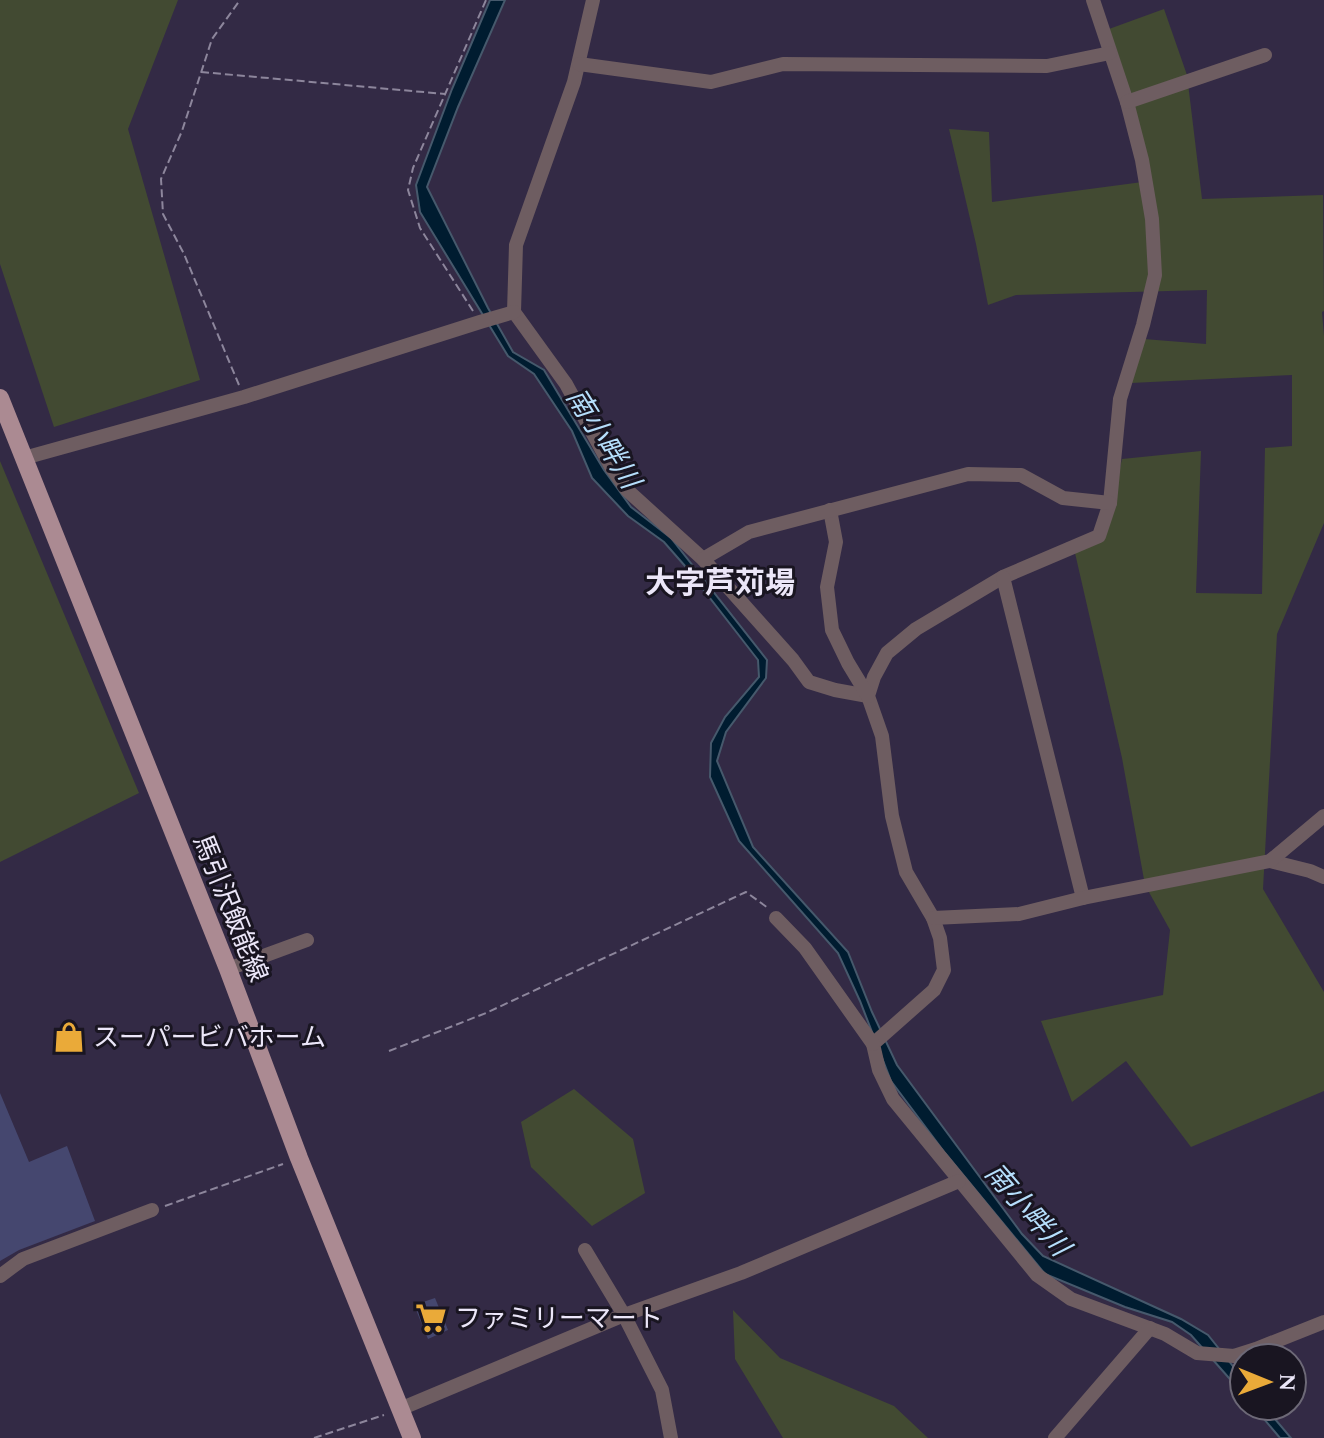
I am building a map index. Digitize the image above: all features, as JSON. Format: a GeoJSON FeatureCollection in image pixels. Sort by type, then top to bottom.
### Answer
{"type":"FeatureCollection","features":[{"type":"Feature","properties":{"kind":"main road","name":"馬引沢飯能線"},"geometry":{"type":"LineString","coordinates":[[0,398],[412,1438]]}},
{"type":"Feature","properties":{"kind":"street"},"geometry":{"type":"LineString","coordinates":[[593,0],[579,64],[516,245],[508,314],[566,384],[627,490],[703,559],[809,682],[868,696]]}},
{"type":"Feature","properties":{"kind":"street"},"geometry":{"type":"LineString","coordinates":[[868,696],[887,653],[916,629],[1003,577],[1099,536],[1110,503],[1120,399],[1155,275],[1152,219],[1142,160],[1127,102],[1093,0]]}},
{"type":"Feature","properties":{"kind":"street"},"geometry":{"type":"LineString","coordinates":[[579,64],[711,82],[783,64],[1047,66],[1110,53]]}},
{"type":"Feature","properties":{"kind":"street"},"geometry":{"type":"LineString","coordinates":[[1127,102],[1265,55]]}},
{"type":"Feature","properties":{"kind":"street"},"geometry":{"type":"LineString","coordinates":[[24,458],[244,397],[508,314]]}},
{"type":"Feature","properties":{"kind":"street"},"geometry":{"type":"LineString","coordinates":[[703,559],[749,532],[968,474],[1021,475],[1063,498],[1110,503]]}},
{"type":"Feature","properties":{"kind":"street"},"geometry":{"type":"LineString","coordinates":[[830,510],[836,542],[827,587],[832,630],[868,696],[882,736],[892,816],[906,872],[933,918],[940,938],[944,970],[934,990],[873,1044]]}},
{"type":"Feature","properties":{"kind":"street"},"geometry":{"type":"LineString","coordinates":[[1003,577],[1083,898]]}},
{"type":"Feature","properties":{"kind":"street"},"geometry":{"type":"LineString","coordinates":[[1270,861],[1324,816]]}},
{"type":"Feature","properties":{"kind":"street"},"geometry":{"type":"LineString","coordinates":[[933,918],[1019,914],[1083,898],[1270,861],[1324,877]]}},
{"type":"Feature","properties":{"kind":"street"},"geometry":{"type":"LineString","coordinates":[[776,918],[805,948],[873,1044],[879,1070],[893,1099],[1037,1275],[1071,1299],[1165,1334],[1197,1353],[1234,1356],[1324,1322]]}},
{"type":"Feature","properties":{"kind":"street"},"geometry":{"type":"LineString","coordinates":[[228,969],[307,940]]}},
{"type":"Feature","properties":{"kind":"street"},"geometry":{"type":"LineString","coordinates":[[400,1409],[624,1315],[741,1273],[959,1181]]}},
{"type":"Feature","properties":{"kind":"street"},"geometry":{"type":"LineString","coordinates":[[0,1276],[23,1259],[152,1210]]}},
{"type":"Feature","properties":{"kind":"street"},"geometry":{"type":"LineString","coordinates":[[585,1250],[624,1315],[662,1390],[671,1438]]}},
{"type":"Feature","properties":{"kind":"street"},"geometry":{"type":"LineString","coordinates":[[1055,1438],[1150,1328]]}},
{"type":"Feature","properties":{"kind":"path"},"geometry":{"type":"LineString","coordinates":[[240,0],[212,39],[182,131],[161,179],[163,214],[184,254],[244,397]]}},
{"type":"Feature","properties":{"kind":"path"},"geometry":{"type":"LineString","coordinates":[[482,321],[420,228],[408,190],[413,168],[486,0]]}},
{"type":"Feature","properties":{"kind":"path"},"geometry":{"type":"LineString","coordinates":[[201,72],[446,94]]}},
{"type":"Feature","properties":{"kind":"path"},"geometry":{"type":"LineString","coordinates":[[389,1051],[486,1013],[746,892],[776,918]]}},
{"type":"Feature","properties":{"kind":"path"},"geometry":{"type":"LineString","coordinates":[[152,1210],[299,1158]]}},
{"type":"Feature","properties":{"kind":"path"},"geometry":{"type":"LineString","coordinates":[[314,1438],[400,1409]]}},
{"type":"Feature","properties":{"kind":"green space"},"geometry":{"type":"Polygon","coordinates":[[[0,0],[178,0],[128,129],[200,380],[54,427],[0,264],[0,0]]]}},
{"type":"Feature","properties":{"kind":"green space"},"geometry":{"type":"Polygon","coordinates":[[[1164,9],[1187,75],[1202,199],[1323,195],[1324,523],[1277,634],[1263,889],[1324,992],[1324,1091],[1191,1147],[1126,1061],[1072,1102],[1041,1021],[1163,995],[1170,930],[1145,885],[1122,758],[1075,553],[1104,538],[1122,459],[1201,451],[1196,593],[1262,594],[1265,448],[1292,446],[1292,375],[1131,383],[1144,339],[1206,344],[1207,290],[1016,295],[988,305],[949,129],[989,132],[992,202],[1150,181],[1109,29],[1164,9]]]}},
{"type":"Feature","properties":{"kind":"green space"},"geometry":{"type":"Polygon","coordinates":[[[0,461],[139,793],[0,862],[0,461]]]}},
{"type":"Feature","properties":{"kind":"green space"},"geometry":{"type":"Polygon","coordinates":[[[574,1089],[633,1139],[645,1193],[592,1226],[531,1167],[521,1122],[574,1089]]]}},
{"type":"Feature","properties":{"kind":"green space"},"geometry":{"type":"Polygon","coordinates":[[[733,1310],[780,1358],[894,1406],[928,1438],[783,1438],[735,1359],[733,1310]]]}},
{"type":"Feature","properties":{"kind":"water"},"geometry":{"type":"Polygon","coordinates":[[[490,0],[505,0],[427,187],[513,352],[544,370],[604,470],[631,507],[671,538],[767,660],[766,678],[726,732],[717,761],[753,847],[848,952],[897,1065],[1022,1234],[1043,1256],[1181,1319],[1208,1335],[1228,1360],[1228,1377],[1191,1335],[1172,1322],[1125,1307],[1045,1274],[945,1153],[891,1081],[838,953],[739,841],[710,777],[711,743],[725,717],[759,677],[758,660],[664,542],[628,516],[592,478],[572,431],[534,374],[508,356],[420,212],[416,185],[490,0]]]}},
{"type":"Feature","properties":{"kind":"water"},"geometry":{"type":"Polygon","coordinates":[[[1266,1422],[1278,1422],[1291,1438],[1280,1438],[1266,1422]]]}},
{"type":"Feature","properties":{"kind":"building"},"geometry":{"type":"Polygon","coordinates":[[[0,1093],[29,1162],[67,1146],[95,1221],[19,1250],[0,1261],[0,1093]]]}},
{"type":"Feature","properties":{"kind":"building","name":"ファミリーマート"},"geometry":{"type":"Polygon","coordinates":[[[435,1298],[448,1330],[428,1339],[414,1305],[435,1298]]]}},
{"type":"Feature","properties":{"kind":"place","name":"スーパービバホーム"},"geometry":{"type":"Point","coordinates":[69,1037]}},
{"type":"Feature","properties":{"kind":"place","name":"ファミリーマート"},"geometry":{"type":"Point","coordinates":[431,1318]}},
{"type":"Feature","properties":{"kind":"district","name":"大字芦苅場"},"geometry":{"type":"Point","coordinates":[720,583]}},
{"type":"Feature","properties":{"kind":"water label","name":"南小畔川"},"geometry":{"type":"Point","coordinates":[604,438]}},
{"type":"Feature","properties":{"kind":"water label","name":"南小畔川"},"geometry":{"type":"Point","coordinates":[1028,1209]}}]}
